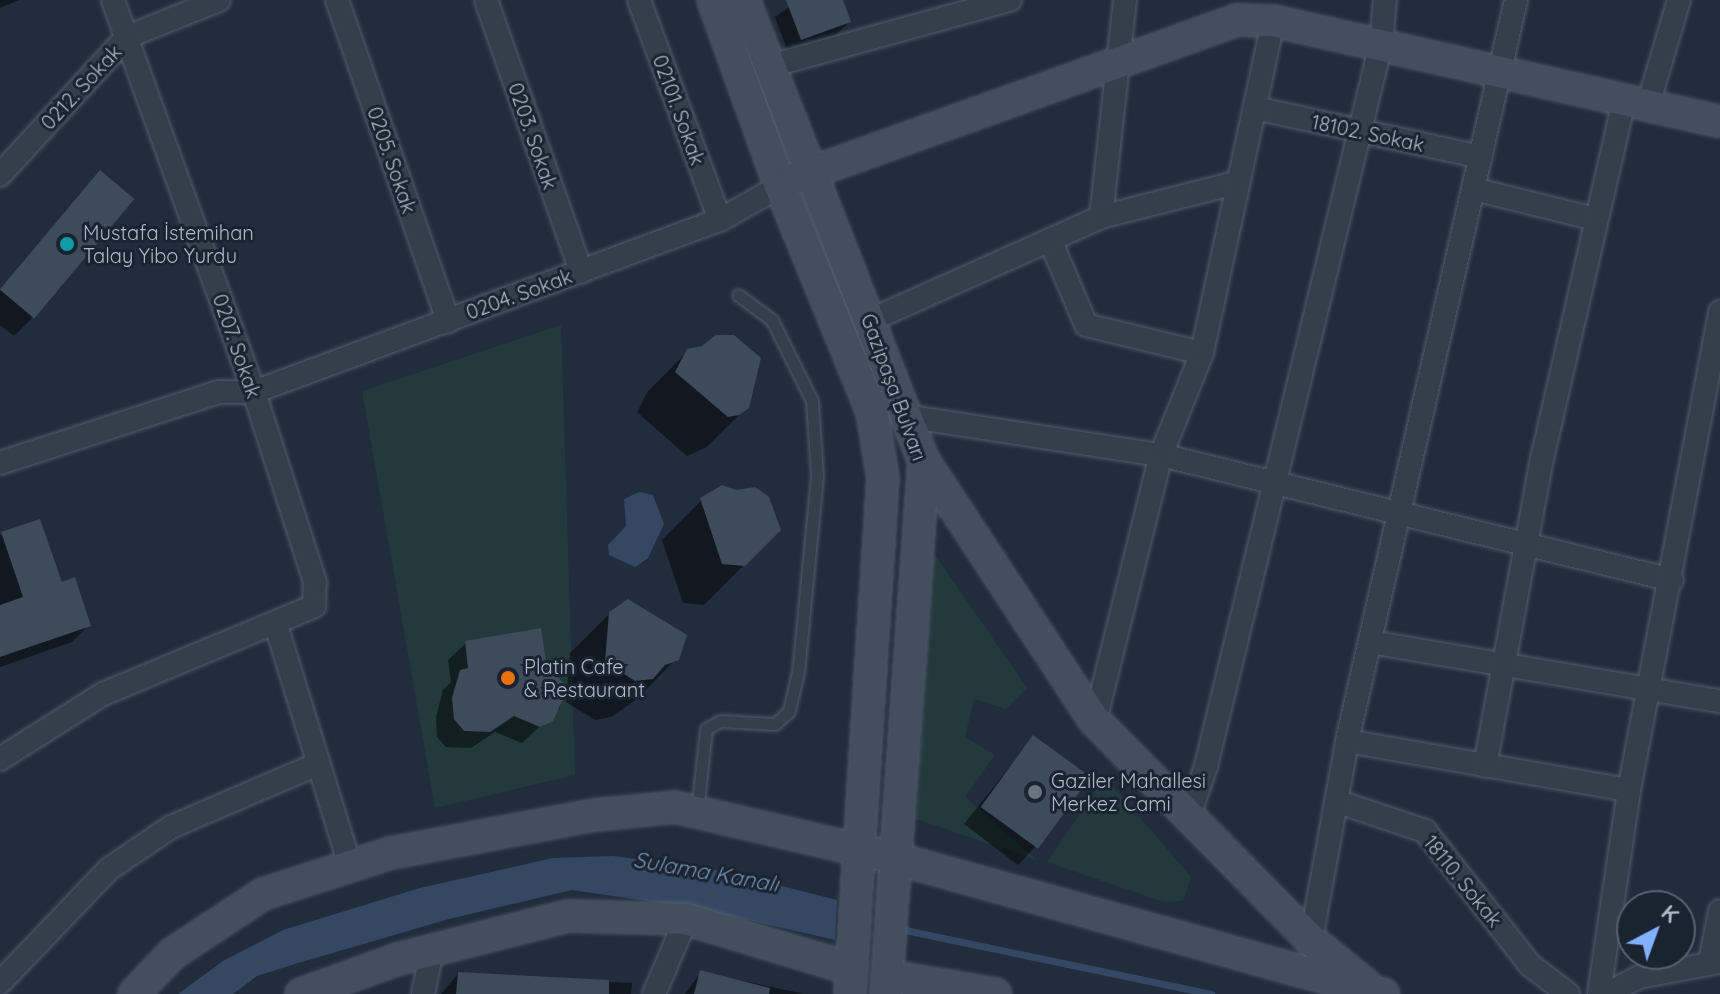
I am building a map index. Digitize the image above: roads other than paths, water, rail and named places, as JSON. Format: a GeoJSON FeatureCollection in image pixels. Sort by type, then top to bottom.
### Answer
{"type":"FeatureCollection","features":[{"type":"Feature","properties":{"kind":"street","name":"0207. Sokak"},"geometry":{"type":"LineString","coordinates":[[113,0],[254,392],[315,582],[314,606],[276,625]]}},
{"type":"Feature","properties":{"kind":"street","name":"0212. Sokak"},"geometry":{"type":"LineString","coordinates":[[0,175],[127,37],[219,0]]}},
{"type":"Feature","properties":{"kind":"street","name":"0205. Sokak"},"geometry":{"type":"LineString","coordinates":[[337,0],[448,321]]}},
{"type":"Feature","properties":{"kind":"street","name":"0203. Sokak"},"geometry":{"type":"LineString","coordinates":[[486,0],[581,272]]}},
{"type":"Feature","properties":{"kind":"street","name":"02101. Sokak"},"geometry":{"type":"LineString","coordinates":[[639,0],[720,220]]}},
{"type":"Feature","properties":{"kind":"street","name":"Gazipaşa Bulvarı"},"geometry":{"type":"LineString","coordinates":[[713,0],[780,186],[872,411],[883,478],[862,852],[852,970]]}},
{"type":"Feature","properties":{"kind":"street","name":"Gazipaşa Bulvarı"},"geometry":{"type":"LineString","coordinates":[[744,0],[924,461],[921,565],[894,858],[887,985]]}},
{"type":"Feature","properties":{"kind":"street"},"geometry":{"type":"LineString","coordinates":[[770,66],[956,8],[1010,0]]}},
{"type":"Feature","properties":{"kind":"street"},"geometry":{"type":"LineString","coordinates":[[1101,217],[1125,0]]}},
{"type":"Feature","properties":{"kind":"street"},"geometry":{"type":"LineString","coordinates":[[1189,816],[1206,766],[1381,44],[1385,0]]}},
{"type":"Feature","properties":{"kind":"street"},"geometry":{"type":"LineString","coordinates":[[1311,940],[1347,741],[1516,0]]}},
{"type":"Feature","properties":{"kind":"street"},"geometry":{"type":"LineString","coordinates":[[1485,766],[1525,541],[1595,219],[1636,102],[1679,0]]}},
{"type":"Feature","properties":{"kind":"street"},"geometry":{"type":"LineString","coordinates":[[780,186],[810,170],[1237,20],[1273,21],[1720,122]]}},
{"type":"Feature","properties":{"kind":"street"},"geometry":{"type":"LineString","coordinates":[[1095,721],[1161,455],[1202,353],[1273,21]]}},
{"type":"Feature","properties":{"kind":"street","name":"18102. Sokak"},"geometry":{"type":"LineString","coordinates":[[1255,108],[1481,157]]}},
{"type":"Feature","properties":{"kind":"street"},"geometry":{"type":"LineString","coordinates":[[871,320],[1101,217],[1239,182]]}},
{"type":"Feature","properties":{"kind":"street","name":"0204. Sokak"},"geometry":{"type":"LineString","coordinates":[[0,463],[219,392],[254,392],[720,220],[780,186]]}},
{"type":"Feature","properties":{"kind":"street"},"geometry":{"type":"LineString","coordinates":[[1473,189],[1595,219]]}},
{"type":"Feature","properties":{"kind":"street"},"geometry":{"type":"LineString","coordinates":[[1050,240],[1086,325],[1202,353]]}},
{"type":"Feature","properties":{"kind":"street"},"geometry":{"type":"LineString","coordinates":[[1599,994],[1629,790],[1672,580],[1720,312]]}},
{"type":"Feature","properties":{"kind":"street"},"geometry":{"type":"LineString","coordinates":[[905,416],[1161,455],[1274,485],[1525,541],[1672,580]]}},
{"type":"Feature","properties":{"kind":"street"},"geometry":{"type":"LineString","coordinates":[[924,461],[1095,721],[1311,940],[1377,993]]}},
{"type":"Feature","properties":{"kind":"street"},"geometry":{"type":"LineString","coordinates":[[0,759],[103,694],[276,625],[350,866]]}},
{"type":"Feature","properties":{"kind":"street"},"geometry":{"type":"LineString","coordinates":[[1370,642],[1720,701]]}},
{"type":"Feature","properties":{"kind":"street"},"geometry":{"type":"LineString","coordinates":[[1347,741],[1629,790]]}},
{"type":"Feature","properties":{"kind":"street"},"geometry":{"type":"LineString","coordinates":[[0,983],[121,861],[171,827],[318,764]]}},
{"type":"Feature","properties":{"kind":"street","name":"18110. Sokak"},"geometry":{"type":"LineString","coordinates":[[1336,801],[1425,831],[1530,965],[1568,994]]}},
{"type":"Feature","properties":{"kind":"street"},"geometry":{"type":"LineString","coordinates":[[134,994],[172,954],[263,894],[391,853],[595,815],[675,807],[894,858],[1377,993]]}},
{"type":"Feature","properties":{"kind":"street"},"geometry":{"type":"LineString","coordinates":[[1607,994],[1639,977],[1715,962],[1720,911]]}},
{"type":"Feature","properties":{"kind":"street"},"geometry":{"type":"LineString","coordinates":[[301,994],[432,950],[568,916],[686,919],[852,970]]}},
{"type":"Feature","properties":{"kind":"street"},"geometry":{"type":"LineString","coordinates":[[654,994],[686,919]]}},
{"type":"Feature","properties":{"kind":"street"},"geometry":{"type":"LineString","coordinates":[[423,994],[432,950]]}},
{"type":"Feature","properties":{"kind":"street"},"geometry":{"type":"LineString","coordinates":[[887,985],[995,994]]}},
{"type":"Feature","properties":{"kind":"lane"},"geometry":{"type":"LineString","coordinates":[[697,813],[706,729],[720,721],[775,724],[789,711],[798,673],[817,476],[812,401],[772,320],[738,295]]}},
{"type":"Feature","properties":{"kind":"water"},"geometry":{"type":"Polygon","coordinates":[[[639,492],[653,495],[664,524],[648,558],[635,567],[609,555],[608,545],[626,526],[624,499],[639,492]]]}},
{"type":"Feature","properties":{"kind":"water"},"geometry":{"type":"Polygon","coordinates":[[[613,856],[722,871],[837,900],[835,940],[695,908],[572,890],[449,919],[295,964],[257,976],[233,994],[178,994],[223,961],[283,930],[420,888],[553,858],[613,856]]]}},
{"type":"Feature","properties":{"kind":"waterway","name":"Sulama Kanalı"},"geometry":{"type":"LineString","coordinates":[[900,929],[1211,994]]}},
{"type":"Feature","properties":{"kind":"place","name":"Mustafa İstemihan Talay Yibo Yurdu"},"geometry":{"type":"Point","coordinates":[67,244]}},
{"type":"Feature","properties":{"kind":"place","name":"Platin Cafe & Restaurant"},"geometry":{"type":"Point","coordinates":[508,678]}},
{"type":"Feature","properties":{"kind":"place","name":"Gaziler Mahallesi Merkez Cami"},"geometry":{"type":"Point","coordinates":[1035,792]}}]}
